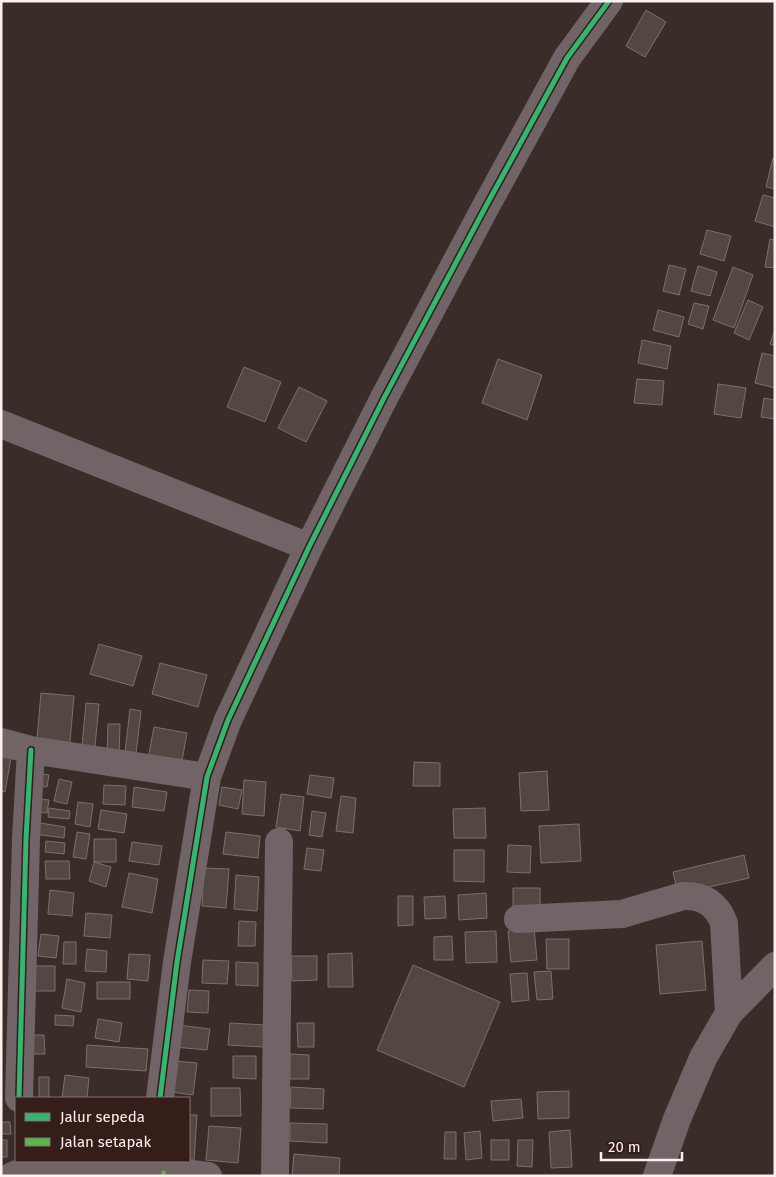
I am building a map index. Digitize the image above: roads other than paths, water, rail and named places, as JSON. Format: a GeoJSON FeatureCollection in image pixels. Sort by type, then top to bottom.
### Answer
{"type":"FeatureCollection","features":[{"type":"Feature","properties":{"kind":"street"},"geometry":{"type":"LineString","coordinates":[[160,1097],[177,962],[208,777],[228,720],[309,547],[384,398],[567,58],[609,1]]}},
{"type":"Feature","properties":{"kind":"street"},"geometry":{"type":"LineString","coordinates":[[1,424],[309,547]]}},
{"type":"Feature","properties":{"kind":"street"},"geometry":{"type":"LineString","coordinates":[[1,742],[31,750],[208,777]]}},
{"type":"Feature","properties":{"kind":"street"},"geometry":{"type":"LineString","coordinates":[[19,1097],[26,839],[31,750]]}},
{"type":"Feature","properties":{"kind":"street"},"geometry":{"type":"LineString","coordinates":[[275,1176],[279,842]]}},
{"type":"Feature","properties":{"kind":"street"},"geometry":{"type":"LineString","coordinates":[[518,919],[622,914],[683,896],[702,899],[714,905],[724,922],[729,1013]]}},
{"type":"Feature","properties":{"kind":"street"},"geometry":{"type":"LineString","coordinates":[[657,1176],[676,1119],[703,1058],[729,1013],[775,966]]}},
{"type":"Feature","properties":{"kind":"street"},"geometry":{"type":"LineString","coordinates":[[16,1172],[151,1165],[208,1176]]}}]}
